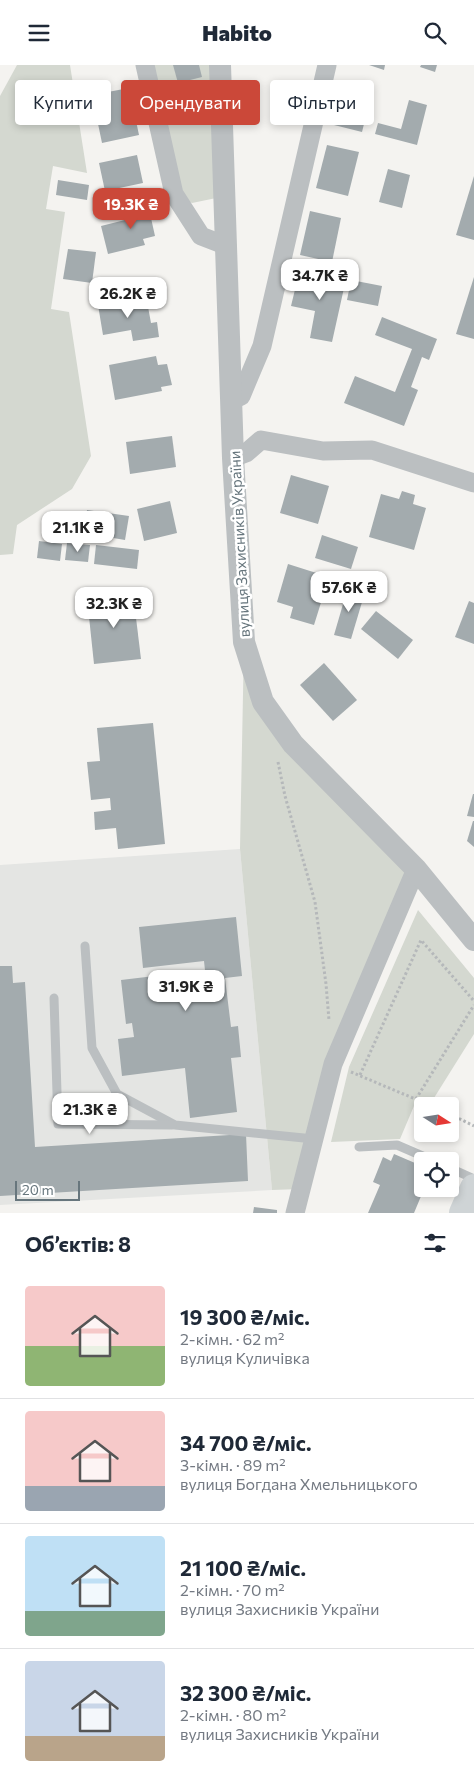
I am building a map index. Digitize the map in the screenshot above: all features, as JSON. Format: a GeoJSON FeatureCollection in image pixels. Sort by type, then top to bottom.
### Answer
{"type":"FeatureCollection","features":[{"type":"Feature","properties":{"kind":"highway"},"geometry":{"type":"LineString","coordinates":[[463,1213],[474,1188]]}},
{"type":"Feature","properties":{"kind":"street"},"geometry":{"type":"LineString","coordinates":[[145,65],[174,194],[201,236],[227,246]]}},
{"type":"Feature","properties":{"kind":"street","name":"вулиця Захисників України"},"geometry":{"type":"LineString","coordinates":[[220,65],[233,458],[244,642],[263,702],[293,744],[416,869],[474,940]]}},
{"type":"Feature","properties":{"kind":"street"},"geometry":{"type":"LineString","coordinates":[[232,400],[241,396],[262,346],[327,65]]}},
{"type":"Feature","properties":{"kind":"street"},"geometry":{"type":"LineString","coordinates":[[233,458],[246,453],[261,440],[323,451],[372,450],[474,483]]}},
{"type":"Feature","properties":{"kind":"street"},"geometry":{"type":"LineString","coordinates":[[295,1213],[332,1064],[416,869]]}},
{"type":"Feature","properties":{"kind":"lane"},"geometry":{"type":"LineString","coordinates":[[85,946],[92,1048],[117,1094],[175,1125]]}},
{"type":"Feature","properties":{"kind":"lane"},"geometry":{"type":"LineString","coordinates":[[54,998],[58,1124],[175,1125],[314,1139]]}},
{"type":"Feature","properties":{"kind":"lane"},"geometry":{"type":"LineString","coordinates":[[359,1147],[397,1145],[414,1152]]}},
{"type":"Feature","properties":{"kind":"lane"},"geometry":{"type":"LineString","coordinates":[[459,1172],[474,1179]]}},
{"type":"Feature","properties":{"kind":"path"},"geometry":{"type":"LineString","coordinates":[[278,758],[285,796],[315,902],[326,984],[329,1024]]}},
{"type":"Feature","properties":{"kind":"path"},"geometry":{"type":"LineString","coordinates":[[360,1075],[421,940],[474,1001]]}},
{"type":"Feature","properties":{"kind":"path"},"geometry":{"type":"LineString","coordinates":[[417,1097],[474,1005]]}},
{"type":"Feature","properties":{"kind":"path"},"geometry":{"type":"LineString","coordinates":[[332,1064],[414,1098]]}},
{"type":"Feature","properties":{"kind":"path"},"geometry":{"type":"LineString","coordinates":[[459,1118],[474,1126]]}},
{"type":"Feature","properties":{"kind":"shaded area"},"geometry":{"type":"Polygon","coordinates":[[[17,65],[70,65],[72,80],[15,80],[15,125],[79,125],[87,173],[53,166],[46,209],[65,212],[51,309],[69,312],[91,456],[72,489],[17,525],[13,554],[0,555],[0,96],[17,65]]]}},
{"type":"Feature","properties":{"kind":"shaded area"},"geometry":{"type":"Polygon","coordinates":[[[145,65],[220,65],[221,80],[148,80],[145,65]]]}},
{"type":"Feature","properties":{"kind":"shaded area"},"geometry":{"type":"Polygon","coordinates":[[[158,125],[223,125],[226,196],[192,203],[174,194],[158,125]]]}},
{"type":"Feature","properties":{"kind":"shaded area"},"geometry":{"type":"Polygon","coordinates":[[[244,642],[263,702],[416,869],[333,1064],[301,1189],[272,1190],[240,849],[244,642]]]}},
{"type":"Feature","properties":{"kind":"shaded area"},"geometry":{"type":"Polygon","coordinates":[[[240,849],[272,1190],[0,1205],[0,865],[240,849]]]}},
{"type":"Feature","properties":{"kind":"shaded area"},"geometry":{"type":"Polygon","coordinates":[[[418,910],[474,978],[474,1034],[435,1097],[414,1097],[414,1106],[400,1139],[331,1142],[349,1067],[418,910]]]}},
{"type":"Feature","properties":{"kind":"building"},"geometry":{"type":"Polygon","coordinates":[[[173,65],[199,65],[202,77],[190,80],[177,80],[173,65]]]}},
{"type":"Feature","properties":{"kind":"building"},"geometry":{"type":"Polygon","coordinates":[[[369,65],[385,65],[384,70],[369,65]]]}},
{"type":"Feature","properties":{"kind":"building"},"geometry":{"type":"Polygon","coordinates":[[[421,65],[437,65],[435,72],[420,67],[421,65]]]}},
{"type":"Feature","properties":{"kind":"building"},"geometry":{"type":"Polygon","coordinates":[[[121,90],[121,125],[137,125],[139,135],[102,143],[98,125],[111,125],[111,91],[121,90]]]}},
{"type":"Feature","properties":{"kind":"building"},"geometry":{"type":"Polygon","coordinates":[[[409,100],[427,105],[417,145],[375,134],[378,123],[401,129],[409,100]]]}},
{"type":"Feature","properties":{"kind":"building"},"geometry":{"type":"Polygon","coordinates":[[[334,125],[364,125],[362,132],[334,125]]]}},
{"type":"Feature","properties":{"kind":"building"},"geometry":{"type":"Polygon","coordinates":[[[327,145],[359,152],[348,196],[316,188],[327,145]]]}},
{"type":"Feature","properties":{"kind":"building"},"geometry":{"type":"Polygon","coordinates":[[[137,155],[143,183],[105,191],[99,163],[137,155]]]}},
{"type":"Feature","properties":{"kind":"building"},"geometry":{"type":"Polygon","coordinates":[[[388,169],[410,175],[402,208],[379,202],[388,169]]]}},
{"type":"Feature","properties":{"kind":"building"},"geometry":{"type":"Polygon","coordinates":[[[474,176],[474,240],[456,235],[474,176]]]}},
{"type":"Feature","properties":{"kind":"building"},"geometry":{"type":"Polygon","coordinates":[[[58,180],[89,185],[87,200],[56,195],[58,180]]]}},
{"type":"Feature","properties":{"kind":"building"},"geometry":{"type":"Polygon","coordinates":[[[155,197],[159,216],[151,218],[155,236],[143,239],[145,245],[108,254],[101,226],[145,215],[141,201],[155,197]]]}},
{"type":"Feature","properties":{"kind":"building"},"geometry":{"type":"Polygon","coordinates":[[[310,211],[341,218],[332,262],[300,255],[310,211]]]}},
{"type":"Feature","properties":{"kind":"building"},"geometry":{"type":"Polygon","coordinates":[[[68,249],[96,252],[92,283],[63,279],[68,249]]]}},
{"type":"Feature","properties":{"kind":"building"},"geometry":{"type":"Polygon","coordinates":[[[300,269],[346,279],[332,342],[310,338],[315,311],[291,306],[300,269]]]}},
{"type":"Feature","properties":{"kind":"building"},"geometry":{"type":"Polygon","coordinates":[[[474,277],[474,339],[456,334],[474,277]]]}},
{"type":"Feature","properties":{"kind":"building"},"geometry":{"type":"Polygon","coordinates":[[[351,280],[382,286],[378,306],[347,300],[351,280]]]}},
{"type":"Feature","properties":{"kind":"building"},"geometry":{"type":"Polygon","coordinates":[[[146,296],[151,323],[157,322],[159,337],[133,341],[131,330],[103,335],[98,305],[146,296]]]}},
{"type":"Feature","properties":{"kind":"building"},"geometry":{"type":"Polygon","coordinates":[[[382,317],[437,339],[429,360],[422,357],[411,387],[418,390],[404,426],[344,403],[355,376],[395,392],[412,349],[375,335],[382,317]]]}},
{"type":"Feature","properties":{"kind":"building"},"geometry":{"type":"Polygon","coordinates":[[[156,356],[158,365],[167,364],[172,385],[161,387],[162,391],[115,400],[109,365],[156,356]]]}},
{"type":"Feature","properties":{"kind":"building"},"geometry":{"type":"Polygon","coordinates":[[[172,436],[176,467],[130,474],[126,442],[172,436]]]}},
{"type":"Feature","properties":{"kind":"building"},"geometry":{"type":"Polygon","coordinates":[[[291,475],[329,486],[318,524],[280,513],[291,475]]]}},
{"type":"Feature","properties":{"kind":"building"},"geometry":{"type":"Polygon","coordinates":[[[402,491],[415,495],[413,504],[426,508],[414,550],[369,537],[381,494],[399,499],[402,491]]]}},
{"type":"Feature","properties":{"kind":"building"},"geometry":{"type":"Polygon","coordinates":[[[170,501],[177,533],[144,541],[137,509],[170,501]]]}},
{"type":"Feature","properties":{"kind":"building"},"geometry":{"type":"Polygon","coordinates":[[[87,510],[129,516],[125,540],[84,533],[87,510]]]}},
{"type":"Feature","properties":{"kind":"building"},"geometry":{"type":"Polygon","coordinates":[[[322,535],[358,547],[351,569],[315,558],[322,535]]]}},
{"type":"Feature","properties":{"kind":"building"},"geometry":{"type":"Polygon","coordinates":[[[39,541],[62,544],[60,561],[37,558],[39,541]]]}},
{"type":"Feature","properties":{"kind":"building"},"geometry":{"type":"Polygon","coordinates":[[[67,543],[90,545],[88,562],[65,560],[67,543]]]}},
{"type":"Feature","properties":{"kind":"building"},"geometry":{"type":"Polygon","coordinates":[[[96,545],[139,550],[137,569],[94,564],[96,545]]]}},
{"type":"Feature","properties":{"kind":"building"},"geometry":{"type":"Polygon","coordinates":[[[288,564],[329,577],[314,625],[290,618],[293,607],[277,602],[288,564]]]}},
{"type":"Feature","properties":{"kind":"building"},"geometry":{"type":"Polygon","coordinates":[[[348,587],[365,592],[351,639],[334,635],[348,587]]]}},
{"type":"Feature","properties":{"kind":"building"},"geometry":{"type":"Polygon","coordinates":[[[133,593],[141,659],[94,664],[87,598],[133,593]]]}},
{"type":"Feature","properties":{"kind":"building"},"geometry":{"type":"Polygon","coordinates":[[[469,601],[474,603],[474,644],[455,637],[469,601]]]}},
{"type":"Feature","properties":{"kind":"building"},"geometry":{"type":"Polygon","coordinates":[[[376,611],[413,640],[398,659],[361,629],[376,611]]]}},
{"type":"Feature","properties":{"kind":"building"},"geometry":{"type":"Polygon","coordinates":[[[324,663],[357,700],[333,721],[300,685],[324,663]]]}},
{"type":"Feature","properties":{"kind":"building"},"geometry":{"type":"Polygon","coordinates":[[[153,723],[165,844],[118,849],[116,828],[95,830],[94,812],[111,810],[110,798],[91,800],[87,762],[100,761],[97,728],[153,723]]]}},
{"type":"Feature","properties":{"kind":"building"},"geometry":{"type":"Polygon","coordinates":[[[474,794],[474,817],[467,816],[474,794]]]}},
{"type":"Feature","properties":{"kind":"building"},"geometry":{"type":"Polygon","coordinates":[[[474,821],[474,847],[467,841],[474,821]]]}},
{"type":"Feature","properties":{"kind":"building"},"geometry":{"type":"Polygon","coordinates":[[[236,917],[242,976],[225,978],[231,1027],[238,1026],[241,1057],[231,1058],[237,1112],[190,1118],[185,1068],[122,1076],[118,1039],[134,1037],[132,1023],[126,1024],[121,980],[188,972],[189,982],[206,980],[204,961],[143,968],[139,927],[236,917]]]}},
{"type":"Feature","properties":{"kind":"building"},"geometry":{"type":"Polygon","coordinates":[[[0,966],[12,966],[13,983],[25,982],[35,1147],[246,1134],[248,1181],[0,1196],[0,966]]]}},
{"type":"Feature","properties":{"kind":"building"},"geometry":{"type":"Polygon","coordinates":[[[394,1154],[414,1163],[414,1197],[421,1197],[414,1213],[368,1213],[380,1185],[373,1182],[383,1157],[391,1161],[394,1154]]]}},
{"type":"Feature","properties":{"kind":"building"},"geometry":{"type":"Polygon","coordinates":[[[254,1207],[277,1210],[277,1213],[253,1213],[254,1207]]]}}]}
